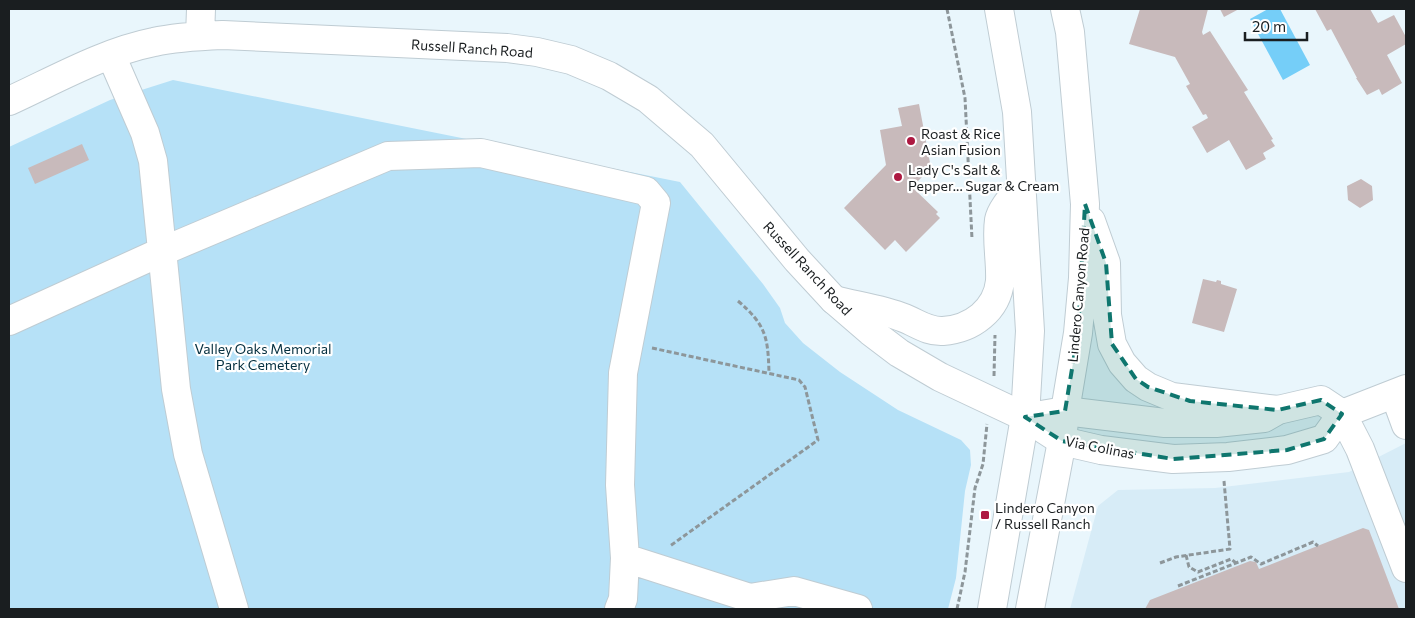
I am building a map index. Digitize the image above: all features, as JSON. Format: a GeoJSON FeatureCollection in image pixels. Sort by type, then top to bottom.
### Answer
{"type":"FeatureCollection","features":[{"type":"Feature","properties":{"kind":"street"},"geometry":{"type":"LineString","coordinates":[[200,36],[201,9]]}},
{"type":"Feature","properties":{"kind":"street"},"geometry":{"type":"LineString","coordinates":[[992,609],[1025,417],[1030,331],[1017,112],[998,9]]}},
{"type":"Feature","properties":{"kind":"street","name":"Lindero Canyon Road"},"geometry":{"type":"LineString","coordinates":[[1030,609],[1062,441],[1078,333],[1085,204],[1070,32],[1065,9]]}},
{"type":"Feature","properties":{"kind":"street","name":"Russell Ranch Road"},"geometry":{"type":"LineString","coordinates":[[9,101],[111,55],[153,42],[200,36],[223,35],[507,48],[537,52],[571,60],[609,76],[648,99],[702,145],[797,260],[834,300],[899,354],[940,378],[1025,417]]}},
{"type":"Feature","properties":{"kind":"street"},"geometry":{"type":"LineString","coordinates":[[111,55],[145,134],[153,161],[176,389],[188,454],[234,609]]}},
{"type":"Feature","properties":{"kind":"street"},"geometry":{"type":"LineString","coordinates":[[9,321],[163,251],[388,156],[481,154],[646,191],[656,203],[623,373],[620,485],[635,561],[619,609]]}},
{"type":"Feature","properties":{"kind":"street"},"geometry":{"type":"LineString","coordinates":[[834,300],[904,318],[927,330],[943,331],[967,326],[984,315],[998,294],[1000,281],[999,218],[1022,185]]}},
{"type":"Feature","properties":{"kind":"street"},"geometry":{"type":"LineString","coordinates":[[1085,204],[1106,263],[1107,316],[1112,344],[1122,363],[1136,379],[1148,387],[1172,397],[1278,410]]}},
{"type":"Feature","properties":{"kind":"street"},"geometry":{"type":"LineString","coordinates":[[1406,425],[1401,392],[1342,414],[1360,448],[1406,568]]}},
{"type":"Feature","properties":{"kind":"street","name":"Via Colinas"},"geometry":{"type":"LineString","coordinates":[[1321,400],[1342,414],[1324,439],[1287,450],[1228,457],[1173,459],[1101,450],[1062,441],[1025,417],[1065,411],[1165,423],[1216,423],[1264,418],[1278,410],[1321,400]]}},
{"type":"Feature","properties":{"kind":"street"},"geometry":{"type":"LineString","coordinates":[[635,561],[750,598],[794,591],[858,609]]}},
{"type":"Feature","properties":{"kind":"path"},"geometry":{"type":"LineString","coordinates":[[947,9],[964,98],[973,243]]}},
{"type":"Feature","properties":{"kind":"path"},"geometry":{"type":"LineString","coordinates":[[738,301],[756,317],[768,342],[769,372]]}},
{"type":"Feature","properties":{"kind":"path"},"geometry":{"type":"LineString","coordinates":[[991,327],[995,335],[994,367]]}},
{"type":"Feature","properties":{"kind":"path"},"geometry":{"type":"LineString","coordinates":[[629,344],[769,372],[799,380],[805,387],[818,440],[635,561]]}},
{"type":"Feature","properties":{"kind":"path"},"geometry":{"type":"LineString","coordinates":[[957,609],[965,572],[975,488],[983,464],[984,445]]}},
{"type":"Feature","properties":{"kind":"path"},"geometry":{"type":"LineString","coordinates":[[1160,563],[1186,555],[1230,549],[1224,485]]}},
{"type":"Feature","properties":{"kind":"path"},"geometry":{"type":"LineString","coordinates":[[1178,586],[1251,557],[1261,564],[1313,542],[1318,546]]}},
{"type":"Feature","properties":{"kind":"path"},"geometry":{"type":"LineString","coordinates":[[1186,555],[1188,567],[1198,572],[1231,559],[1236,563]]}},
{"type":"Feature","properties":{"kind":"highlighted area"},"geometry":{"type":"Polygon","coordinates":[[[1085,204],[1106,263],[1112,344],[1136,379],[1148,387],[1190,401],[1278,410],[1321,400],[1342,414],[1324,439],[1287,450],[1173,459],[1062,441],[1025,417],[1065,411],[1078,333],[1085,204]]]}},
{"type":"Feature","properties":{"kind":"shaded area"},"geometry":{"type":"Polygon","coordinates":[[[1406,443],[1406,609],[1070,609],[1098,506],[1118,490],[1215,488],[1349,472],[1406,443]]]}},
{"type":"Feature","properties":{"kind":"green space","name":"Valley Oaks Memorial Park Cemetery"},"geometry":{"type":"Polygon","coordinates":[[[173,80],[680,182],[763,284],[780,308],[785,323],[803,343],[840,372],[898,410],[961,440],[970,450],[971,465],[965,491],[956,578],[948,609],[9,609],[9,147],[110,100],[173,80]]]}},
{"type":"Feature","properties":{"kind":"water"},"geometry":{"type":"Polygon","coordinates":[[[1268,9],[1280,9],[1310,65],[1283,80],[1250,19],[1268,9]]]}},
{"type":"Feature","properties":{"kind":"building"},"geometry":{"type":"Polygon","coordinates":[[[1140,9],[1208,9],[1202,32],[1203,35],[1210,31],[1248,90],[1244,92],[1273,139],[1271,140],[1275,146],[1263,153],[1266,159],[1246,170],[1229,140],[1207,153],[1192,127],[1208,118],[1206,114],[1203,115],[1186,86],[1190,84],[1175,57],[1129,44],[1140,9]]]}},
{"type":"Feature","properties":{"kind":"building"},"geometry":{"type":"Polygon","coordinates":[[[1220,9],[1239,9],[1224,17],[1220,9]]]}},
{"type":"Feature","properties":{"kind":"building"},"geometry":{"type":"Polygon","coordinates":[[[1315,9],[1370,9],[1378,23],[1394,15],[1406,37],[1406,44],[1387,55],[1402,83],[1382,95],[1379,89],[1367,95],[1356,78],[1331,29],[1327,31],[1315,9]]]}},
{"type":"Feature","properties":{"kind":"building","name":"Lady C's Salt & Pepper... Sugar & Cream"},"geometry":{"type":"Polygon","coordinates":[[[919,104],[931,168],[912,187],[938,212],[936,214],[940,218],[906,252],[895,240],[885,250],[844,208],[886,165],[880,130],[902,126],[898,108],[919,104]]]}},
{"type":"Feature","properties":{"kind":"building"},"geometry":{"type":"Polygon","coordinates":[[[82,144],[89,160],[35,184],[28,168],[82,144]]]}},
{"type":"Feature","properties":{"kind":"building"},"geometry":{"type":"Polygon","coordinates":[[[1361,179],[1372,186],[1373,200],[1360,208],[1348,200],[1347,186],[1361,179]]]}},
{"type":"Feature","properties":{"kind":"building"},"geometry":{"type":"Polygon","coordinates":[[[1203,279],[1216,282],[1217,280],[1221,281],[1221,284],[1237,289],[1224,332],[1192,323],[1203,279]]]}},
{"type":"Feature","properties":{"kind":"building"},"geometry":{"type":"Polygon","coordinates":[[[1363,528],[1369,530],[1399,609],[1145,609],[1150,600],[1250,561],[1256,562],[1259,569],[1363,528]]]}},
{"type":"Feature","properties":{"kind":"place","name":"Roast & Rice Asian Fusion"},"geometry":{"type":"Point","coordinates":[911,141]}},
{"type":"Feature","properties":{"kind":"place","name":"Lady C's Salt & Pepper... Sugar & Cream"},"geometry":{"type":"Point","coordinates":[898,177]}},
{"type":"Feature","properties":{"kind":"place","name":"Lindero Canyon / Russell Ranch"},"geometry":{"type":"Point","coordinates":[985,515]}}]}
